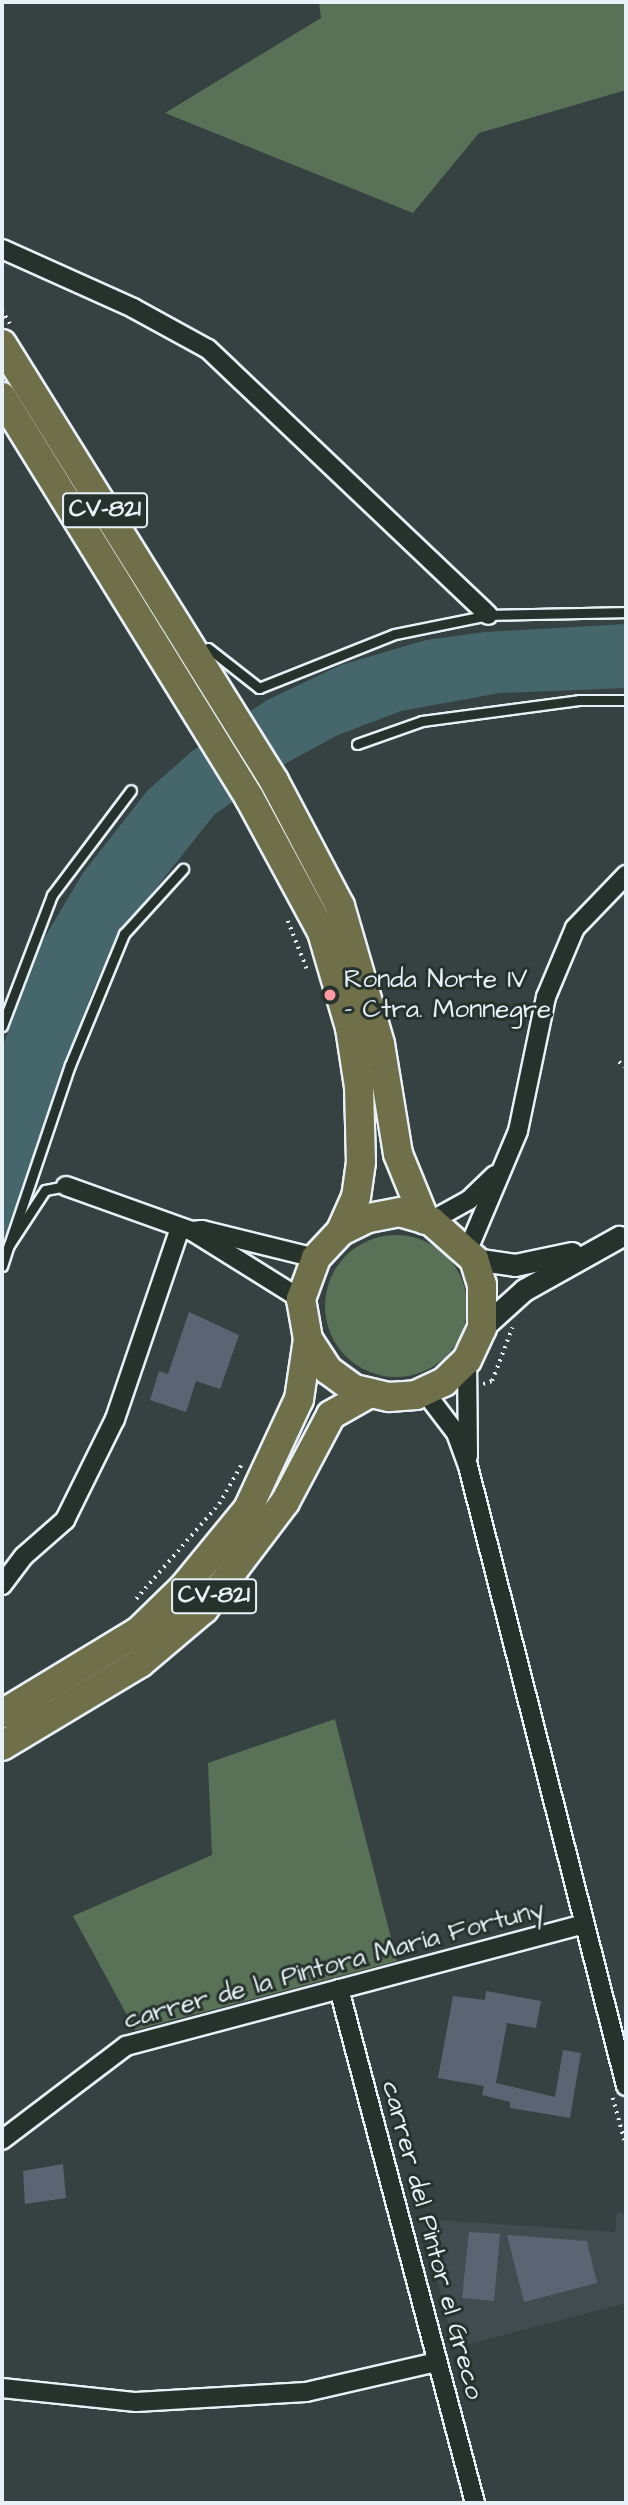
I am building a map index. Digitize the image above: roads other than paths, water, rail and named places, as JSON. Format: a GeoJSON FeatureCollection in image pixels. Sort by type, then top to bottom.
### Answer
{"type":"FeatureCollection","features":[{"type":"Feature","properties":{"kind":"main road","name":"CV-821"},"geometry":{"type":"LineString","coordinates":[[2,344],[274,781],[340,906],[380,1044],[398,1154],[428,1221]]}},
{"type":"Feature","properties":{"kind":"main road","name":"CV-821"},"geometry":{"type":"LineString","coordinates":[[2,397],[249,797],[322,932],[350,1028],[359,1087],[361,1161],[356,1196],[341,1231],[316,1258],[301,1299],[308,1339],[299,1399],[248,1508],[219,1545],[139,1631],[2,1714]]}},
{"type":"Feature","properties":{"kind":"main road","name":"CV-821"},"geometry":{"type":"LineString","coordinates":[[308,1339],[328,1370],[354,1389],[389,1397],[424,1391],[443,1382],[467,1360],[482,1328],[482,1284],[471,1256],[428,1221],[400,1212],[368,1218],[341,1231]]}},
{"type":"Feature","properties":{"kind":"main road","name":"CV-821"},"geometry":{"type":"LineString","coordinates":[[2,1746],[141,1663],[204,1609],[285,1502],[331,1415],[370,1393]]}},
{"type":"Feature","properties":{"kind":"street"},"geometry":{"type":"LineString","coordinates":[[2,249],[133,308],[208,349],[488,615]]}},
{"type":"Feature","properties":{"kind":"street"},"geometry":{"type":"LineString","coordinates":[[623,1235],[547,1261],[515,1265],[471,1256],[483,1209],[508,1163],[546,997],[575,928],[626,875]]}},
{"type":"Feature","properties":{"kind":"street"},"geometry":{"type":"LineString","coordinates":[[428,1221],[469,1200],[508,1163]]}},
{"type":"Feature","properties":{"kind":"street"},"geometry":{"type":"LineString","coordinates":[[66,1186],[186,1230],[301,1299]]}},
{"type":"Feature","properties":{"kind":"street"},"geometry":{"type":"LineString","coordinates":[[186,1230],[202,1230],[316,1258]]}},
{"type":"Feature","properties":{"kind":"street"},"geometry":{"type":"LineString","coordinates":[[2,1585],[71,1508],[115,1419],[186,1230]]}},
{"type":"Feature","properties":{"kind":"street"},"geometry":{"type":"LineString","coordinates":[[482,1328],[524,1290],[623,1235]]}},
{"type":"Feature","properties":{"kind":"street"},"geometry":{"type":"LineString","coordinates":[[467,1360],[470,1395],[468,1466]]}},
{"type":"Feature","properties":{"kind":"street"},"geometry":{"type":"LineString","coordinates":[[424,1391],[456,1433],[468,1466],[626,2086]]}},
{"type":"Feature","properties":{"kind":"street","name":"carrer de la Pintora María Fortuny"},"geometry":{"type":"LineString","coordinates":[[2,2140],[126,2046],[584,1924]]}},
{"type":"Feature","properties":{"kind":"street","name":"carrer del Pintor el Greco"},"geometry":{"type":"LineString","coordinates":[[339,1989],[474,2503]]}},
{"type":"Feature","properties":{"kind":"street"},"geometry":{"type":"LineString","coordinates":[[2,2388],[136,2402],[214,2398],[306,2392],[437,2362]]}},
{"type":"Feature","properties":{"kind":"lane"},"geometry":{"type":"LineString","coordinates":[[208,648],[259,688],[395,634],[488,615],[626,612]]}},
{"type":"Feature","properties":{"kind":"lane"},"geometry":{"type":"LineString","coordinates":[[357,744],[422,721],[579,700],[624,702]]}},
{"type":"Feature","properties":{"kind":"lane"},"geometry":{"type":"LineString","coordinates":[[2,1026],[52,895],[131,790]]}},
{"type":"Feature","properties":{"kind":"lane"},"geometry":{"type":"LineString","coordinates":[[2,1266],[70,1065],[124,934],[183,869]]}},
{"type":"Feature","properties":{"kind":"lane"},"geometry":{"type":"LineString","coordinates":[[9,1245],[45,1191],[66,1186]]}},
{"type":"Feature","properties":{"kind":"water"},"geometry":{"type":"Polygon","coordinates":[[[626,624],[626,688],[500,693],[401,711],[338,735],[288,762],[214,815],[118,936],[92,992],[2,1245],[2,1048],[43,940],[83,873],[147,791],[191,752],[267,700],[341,665],[426,640],[485,632],[626,624]]]}},
{"type":"Feature","properties":{"kind":"place","name":"Ronda Norte IV - Ctra. Monnegre"},"geometry":{"type":"Point","coordinates":[330,995]}}]}
